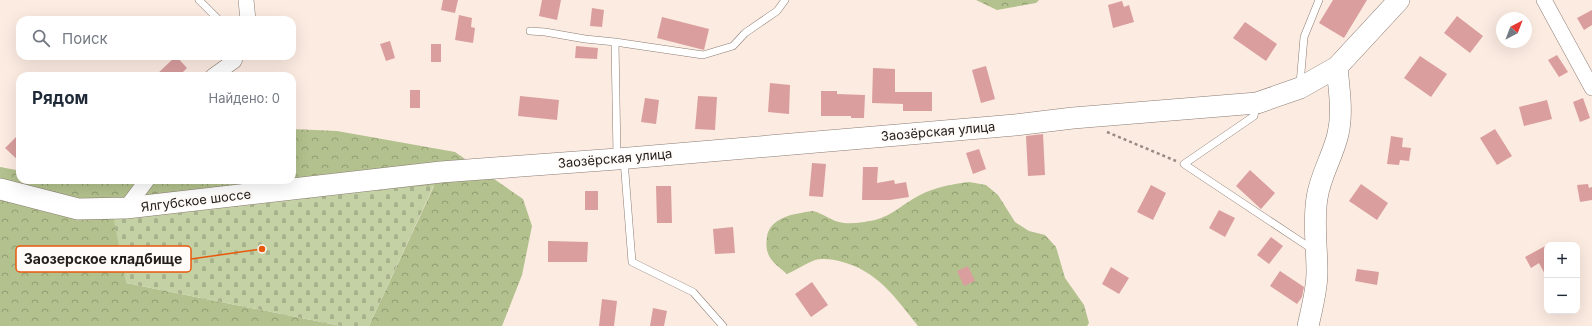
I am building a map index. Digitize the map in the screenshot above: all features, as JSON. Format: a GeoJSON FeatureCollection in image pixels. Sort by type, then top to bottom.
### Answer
{"type":"FeatureCollection","features":[{"type":"Feature","properties":{"kind":"street"},"geometry":{"type":"LineString","coordinates":[[246,0],[248,16]]}},
{"type":"Feature","properties":{"kind":"street","name":"Заозёрская улица"},"geometry":{"type":"LineString","coordinates":[[441,172],[1257,103],[1300,88],[1337,67],[1399,0]]}},
{"type":"Feature","properties":{"kind":"street"},"geometry":{"type":"LineString","coordinates":[[1544,0],[1592,88]]}},
{"type":"Feature","properties":{"kind":"street"},"geometry":{"type":"LineString","coordinates":[[218,72],[232,60]]}},
{"type":"Feature","properties":{"kind":"street"},"geometry":{"type":"LineString","coordinates":[[1308,326],[1314,301],[1317,272],[1315,250],[1317,198],[1328,160],[1338,135],[1341,114],[1337,67]]}},
{"type":"Feature","properties":{"kind":"street","name":"Ялгубское шоссе"},"geometry":{"type":"LineString","coordinates":[[0,189],[78,208],[126,208],[441,172]]}},
{"type":"Feature","properties":{"kind":"street"},"geometry":{"type":"LineString","coordinates":[[126,208],[144,184]]}},
{"type":"Feature","properties":{"kind":"lane"},"geometry":{"type":"LineString","coordinates":[[199,0],[215,16]]}},
{"type":"Feature","properties":{"kind":"lane"},"geometry":{"type":"LineString","coordinates":[[530,31],[703,55],[733,46],[745,33],[777,11],[785,0]]}},
{"type":"Feature","properties":{"kind":"lane"},"geometry":{"type":"LineString","coordinates":[[1300,88],[1304,37],[1319,0]]}},
{"type":"Feature","properties":{"kind":"lane"},"geometry":{"type":"LineString","coordinates":[[616,42],[620,158],[632,262],[693,292],[723,326]]}},
{"type":"Feature","properties":{"kind":"lane"},"geometry":{"type":"LineString","coordinates":[[1257,103],[1254,116],[1184,164],[1315,250]]}},
{"type":"Feature","properties":{"kind":"path"},"geometry":{"type":"LineString","coordinates":[[1101,129],[1184,164]]}},
{"type":"Feature","properties":{"kind":"green space"},"geometry":{"type":"Polygon","coordinates":[[[976,0],[1039,0],[1036,3],[997,10],[976,0]]]}},
{"type":"Feature","properties":{"kind":"green space"},"geometry":{"type":"Polygon","coordinates":[[[296,129],[337,131],[455,152],[523,199],[532,226],[522,275],[502,326],[369,326],[434,186],[126,283],[341,326],[0,326],[0,167],[16,170],[16,184],[296,184],[296,129]]]}},
{"type":"Feature","properties":{"kind":"green space"},"geometry":{"type":"Polygon","coordinates":[[[969,182],[986,185],[998,195],[1015,222],[1029,231],[1045,235],[1056,247],[1065,278],[1084,305],[1089,323],[1087,326],[918,326],[884,286],[875,278],[852,265],[839,261],[818,259],[787,274],[768,254],[766,244],[768,231],[775,223],[785,217],[813,211],[844,223],[871,221],[887,216],[926,192],[944,186],[969,182]]]}},
{"type":"Feature","properties":{"kind":"green space"},"geometry":{"type":"Polygon","coordinates":[[[434,185],[369,326],[341,326],[126,283],[113,215],[434,185]]]}},
{"type":"Feature","properties":{"kind":"building"},"geometry":{"type":"Polygon","coordinates":[[[443,0],[458,0],[455,13],[441,10],[443,0]]]}},
{"type":"Feature","properties":{"kind":"building"},"geometry":{"type":"Polygon","coordinates":[[[542,0],[561,0],[557,20],[539,16],[542,0]]]}},
{"type":"Feature","properties":{"kind":"building"},"geometry":{"type":"Polygon","coordinates":[[[1333,0],[1367,0],[1344,38],[1319,23],[1333,0]]]}},
{"type":"Feature","properties":{"kind":"building"},"geometry":{"type":"Polygon","coordinates":[[[1122,1],[1124,7],[1129,5],[1134,22],[1113,28],[1108,5],[1122,1]]]}},
{"type":"Feature","properties":{"kind":"building"},"geometry":{"type":"Polygon","coordinates":[[[592,8],[604,10],[602,27],[590,26],[592,8]]]}},
{"type":"Feature","properties":{"kind":"building"},"geometry":{"type":"Polygon","coordinates":[[[1592,10],[1592,25],[1584,30],[1577,18],[1592,10]]]}},
{"type":"Feature","properties":{"kind":"building"},"geometry":{"type":"Polygon","coordinates":[[[459,15],[472,18],[471,27],[475,28],[473,43],[455,40],[459,15]]]}},
{"type":"Feature","properties":{"kind":"building"},"geometry":{"type":"Polygon","coordinates":[[[1457,16],[1483,36],[1470,53],[1444,33],[1457,16]]]}},
{"type":"Feature","properties":{"kind":"building"},"geometry":{"type":"Polygon","coordinates":[[[662,17],[709,29],[704,50],[657,38],[662,17]]]}},
{"type":"Feature","properties":{"kind":"building"},"geometry":{"type":"Polygon","coordinates":[[[1245,22],[1277,44],[1266,61],[1233,38],[1245,22]]]}},
{"type":"Feature","properties":{"kind":"building"},"geometry":{"type":"Polygon","coordinates":[[[390,41],[395,58],[386,61],[380,44],[390,41]]]}},
{"type":"Feature","properties":{"kind":"building"},"geometry":{"type":"Polygon","coordinates":[[[431,44],[441,44],[441,62],[431,62],[431,44]]]}},
{"type":"Feature","properties":{"kind":"building"},"geometry":{"type":"Polygon","coordinates":[[[576,46],[598,48],[597,59],[575,58],[576,46]]]}},
{"type":"Feature","properties":{"kind":"building"},"geometry":{"type":"Polygon","coordinates":[[[1557,55],[1568,72],[1559,77],[1548,60],[1557,55]]]}},
{"type":"Feature","properties":{"kind":"building"},"geometry":{"type":"Polygon","coordinates":[[[1420,56],[1447,74],[1431,97],[1404,78],[1420,56]]]}},
{"type":"Feature","properties":{"kind":"building"},"geometry":{"type":"Polygon","coordinates":[[[172,60],[180,60],[187,68],[183,72],[159,72],[172,60]]]}},
{"type":"Feature","properties":{"kind":"building"},"geometry":{"type":"Polygon","coordinates":[[[986,66],[995,99],[981,103],[972,70],[986,66]]]}},
{"type":"Feature","properties":{"kind":"building"},"geometry":{"type":"Polygon","coordinates":[[[873,68],[895,69],[895,92],[932,92],[932,111],[903,111],[903,104],[872,103],[873,68]]]}},
{"type":"Feature","properties":{"kind":"building"},"geometry":{"type":"Polygon","coordinates":[[[770,83],[790,85],[789,114],[768,112],[770,83]]]}},
{"type":"Feature","properties":{"kind":"building"},"geometry":{"type":"Polygon","coordinates":[[[410,90],[420,90],[420,108],[410,108],[410,90]]]}},
{"type":"Feature","properties":{"kind":"building"},"geometry":{"type":"Polygon","coordinates":[[[821,91],[837,91],[837,94],[865,95],[864,118],[851,118],[851,116],[821,116],[821,91]]]}},
{"type":"Feature","properties":{"kind":"building"},"geometry":{"type":"Polygon","coordinates":[[[520,96],[559,100],[557,120],[518,116],[520,96]]]}},
{"type":"Feature","properties":{"kind":"building"},"geometry":{"type":"Polygon","coordinates":[[[698,96],[717,97],[715,130],[695,129],[698,96]]]}},
{"type":"Feature","properties":{"kind":"building"},"geometry":{"type":"Polygon","coordinates":[[[645,98],[659,100],[656,124],[641,122],[645,98]]]}},
{"type":"Feature","properties":{"kind":"building"},"geometry":{"type":"Polygon","coordinates":[[[1583,98],[1590,118],[1580,122],[1573,102],[1583,98]]]}},
{"type":"Feature","properties":{"kind":"building"},"geometry":{"type":"Polygon","coordinates":[[[1547,100],[1552,119],[1524,126],[1519,107],[1547,100]]]}},
{"type":"Feature","properties":{"kind":"building"},"geometry":{"type":"Polygon","coordinates":[[[1495,129],[1512,156],[1497,165],[1480,138],[1495,129]]]}},
{"type":"Feature","properties":{"kind":"building"},"geometry":{"type":"Polygon","coordinates":[[[1043,134],[1045,175],[1028,176],[1026,136],[1043,134]]]}},
{"type":"Feature","properties":{"kind":"building"},"geometry":{"type":"Polygon","coordinates":[[[1391,136],[1403,138],[1402,147],[1411,148],[1409,161],[1400,160],[1399,165],[1387,164],[1391,136]]]}},
{"type":"Feature","properties":{"kind":"building"},"geometry":{"type":"Polygon","coordinates":[[[16,137],[16,158],[5,148],[16,137]]]}},
{"type":"Feature","properties":{"kind":"building"},"geometry":{"type":"Polygon","coordinates":[[[979,149],[986,169],[973,174],[966,153],[979,149]]]}},
{"type":"Feature","properties":{"kind":"building"},"geometry":{"type":"Polygon","coordinates":[[[812,163],[826,164],[823,197],[809,196],[812,163]]]}},
{"type":"Feature","properties":{"kind":"building"},"geometry":{"type":"Polygon","coordinates":[[[863,167],[878,167],[877,183],[894,180],[895,184],[906,182],[909,197],[890,200],[862,200],[863,167]]]}},
{"type":"Feature","properties":{"kind":"building"},"geometry":{"type":"Polygon","coordinates":[[[1250,170],[1275,193],[1261,209],[1236,186],[1250,170]]]}},
{"type":"Feature","properties":{"kind":"building"},"geometry":{"type":"Polygon","coordinates":[[[1361,184],[1388,203],[1377,220],[1349,201],[1361,184]]]}},
{"type":"Feature","properties":{"kind":"building"},"geometry":{"type":"Polygon","coordinates":[[[1588,184],[1589,188],[1592,187],[1592,200],[1580,202],[1577,185],[1588,184]]]}},
{"type":"Feature","properties":{"kind":"building"},"geometry":{"type":"Polygon","coordinates":[[[1151,185],[1166,193],[1153,220],[1137,212],[1151,185]]]}},
{"type":"Feature","properties":{"kind":"building"},"geometry":{"type":"Polygon","coordinates":[[[656,186],[671,186],[672,223],[657,223],[656,186]]]}},
{"type":"Feature","properties":{"kind":"building"},"geometry":{"type":"Polygon","coordinates":[[[585,191],[598,191],[598,210],[585,210],[585,191]]]}},
{"type":"Feature","properties":{"kind":"building"},"geometry":{"type":"Polygon","coordinates":[[[1219,210],[1235,218],[1225,237],[1209,228],[1219,210]]]}},
{"type":"Feature","properties":{"kind":"building"},"geometry":{"type":"Polygon","coordinates":[[[733,227],[735,253],[715,254],[713,229],[733,227]]]}},
{"type":"Feature","properties":{"kind":"building"},"geometry":{"type":"Polygon","coordinates":[[[1271,237],[1283,246],[1269,264],[1257,255],[1271,237]]]}},
{"type":"Feature","properties":{"kind":"building"},"geometry":{"type":"Polygon","coordinates":[[[548,241],[588,242],[587,262],[548,262],[548,241]]]}},
{"type":"Feature","properties":{"kind":"building"},"geometry":{"type":"Polygon","coordinates":[[[1544,247],[1544,272],[1539,263],[1531,268],[1525,257],[1544,247]]]}},
{"type":"Feature","properties":{"kind":"building"},"geometry":{"type":"Polygon","coordinates":[[[968,266],[975,281],[964,286],[957,271],[968,266]]]}},
{"type":"Feature","properties":{"kind":"building"},"geometry":{"type":"Polygon","coordinates":[[[1111,267],[1129,278],[1119,294],[1102,284],[1111,267]]]}},
{"type":"Feature","properties":{"kind":"building"},"geometry":{"type":"Polygon","coordinates":[[[1357,269],[1379,272],[1377,285],[1355,281],[1357,269]]]}},
{"type":"Feature","properties":{"kind":"building"},"geometry":{"type":"Polygon","coordinates":[[[1280,271],[1304,287],[1302,297],[1297,304],[1270,286],[1280,271]]]}},
{"type":"Feature","properties":{"kind":"building"},"geometry":{"type":"Polygon","coordinates":[[[812,282],[828,305],[811,317],[795,294],[812,282]]]}},
{"type":"Feature","properties":{"kind":"building"},"geometry":{"type":"Polygon","coordinates":[[[602,299],[617,301],[614,326],[599,326],[602,299]]]}},
{"type":"Feature","properties":{"kind":"building"},"geometry":{"type":"Polygon","coordinates":[[[653,308],[667,311],[664,326],[650,326],[653,308]]]}},
{"type":"Feature","properties":{"kind":"place","name":"Заозерское кладбище"},"geometry":{"type":"Point","coordinates":[262,249]}}]}
